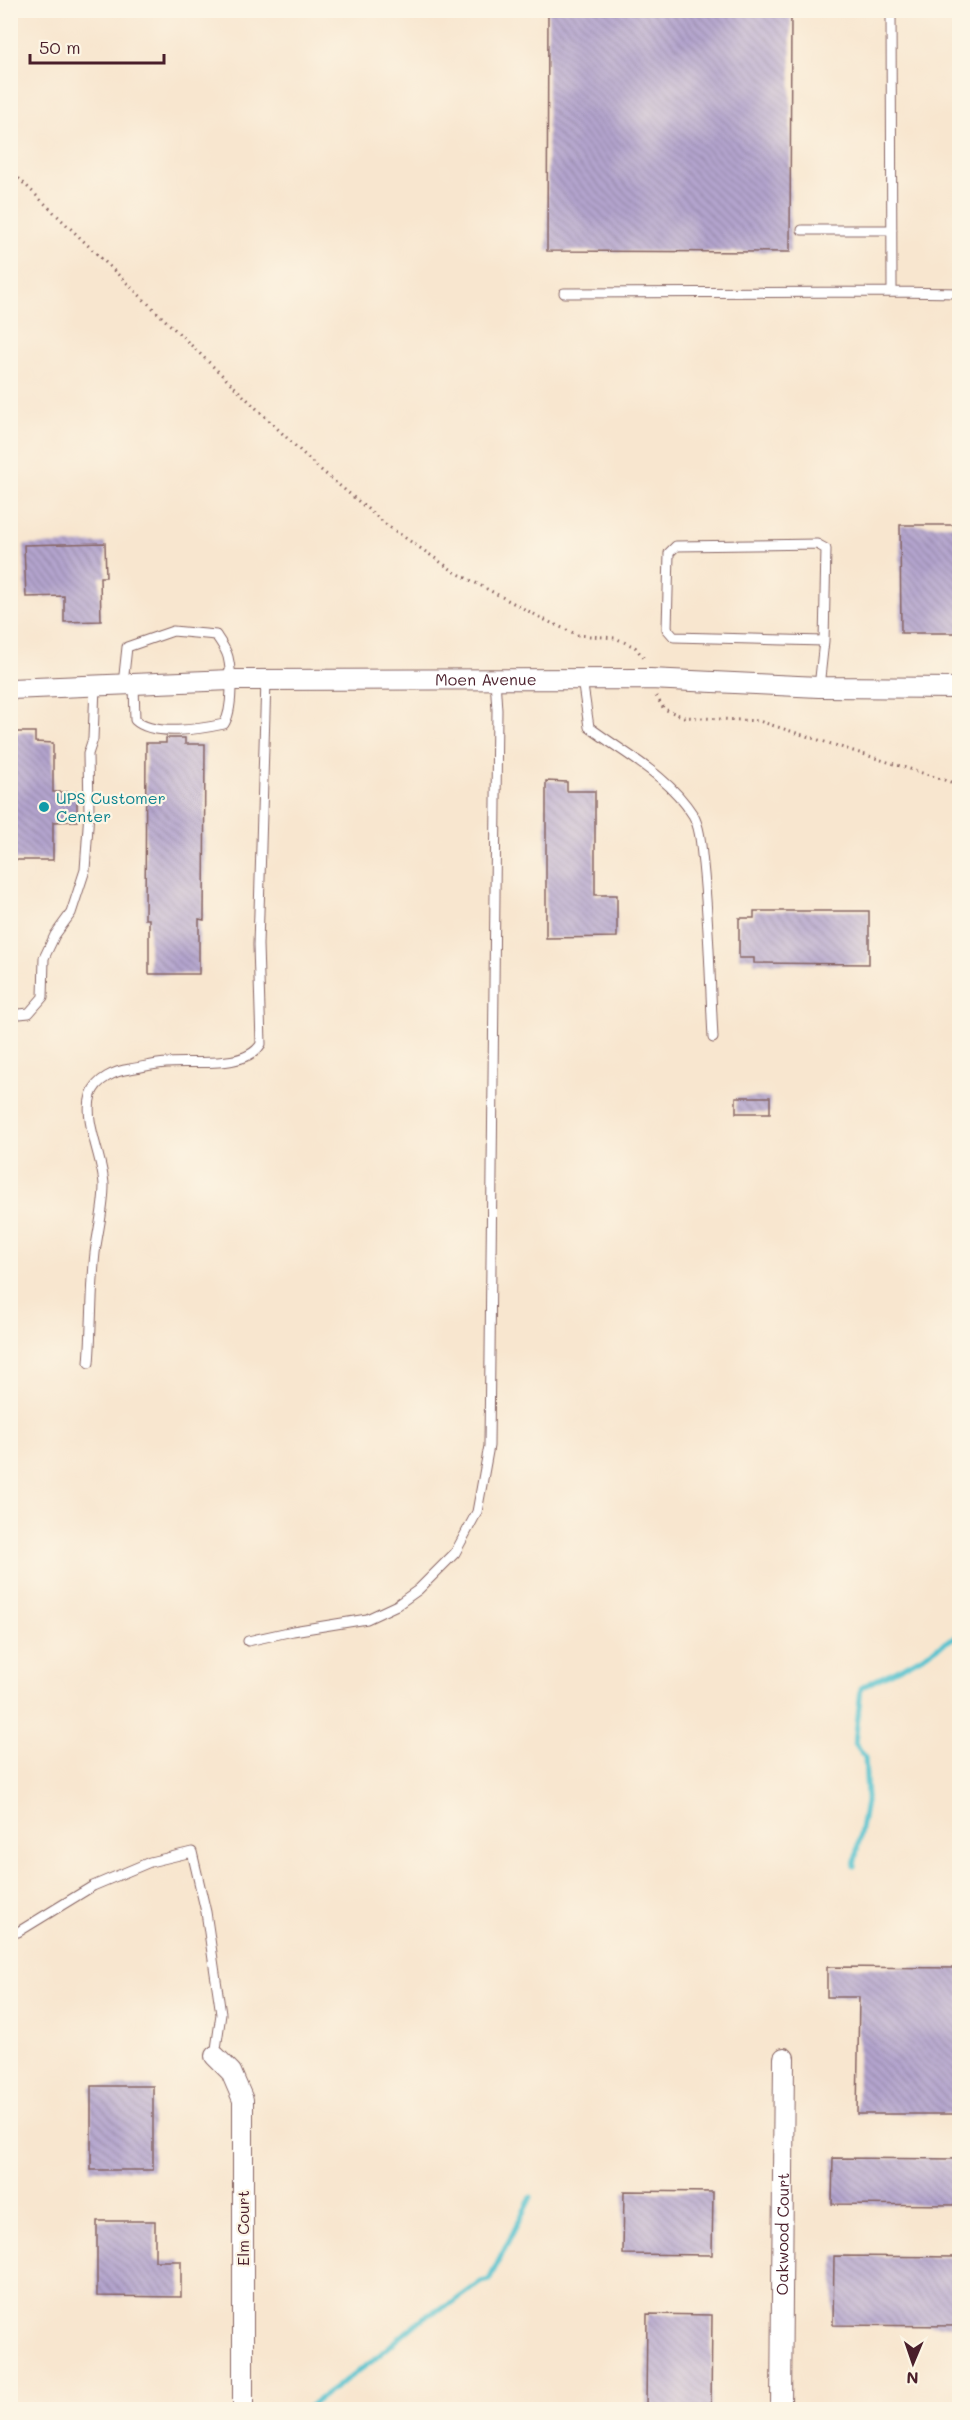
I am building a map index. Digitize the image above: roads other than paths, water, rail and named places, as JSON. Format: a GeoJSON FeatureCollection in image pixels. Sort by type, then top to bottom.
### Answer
{"type":"FeatureCollection","features":[{"type":"Feature","properties":{"kind":"street","name":"Moen Avenue"},"geometry":{"type":"LineString","coordinates":[[10,689],[231,680],[495,679],[650,679],[819,687],[960,688]]}},
{"type":"Feature","properties":{"kind":"street","name":"Elm Court"},"geometry":{"type":"LineString","coordinates":[[215,2056],[231,2072],[243,2100],[243,2409]]}},
{"type":"Feature","properties":{"kind":"street","name":"Oakwood Court"},"geometry":{"type":"LineString","coordinates":[[781,2409],[784,2058]]}},
{"type":"Feature","properties":{"kind":"lane"},"geometry":{"type":"LineString","coordinates":[[891,10],[892,292]]}},
{"type":"Feature","properties":{"kind":"lane"},"geometry":{"type":"LineString","coordinates":[[802,230],[892,230]]}},
{"type":"Feature","properties":{"kind":"lane"},"geometry":{"type":"LineString","coordinates":[[564,293],[960,293]]}},
{"type":"Feature","properties":{"kind":"lane"},"geometry":{"type":"LineString","coordinates":[[819,687],[824,641],[826,549],[817,544],[676,546],[669,553],[667,629],[674,637],[824,641]]}},
{"type":"Feature","properties":{"kind":"lane"},"geometry":{"type":"LineString","coordinates":[[173,631],[216,635],[228,655],[231,680],[228,718],[224,724],[204,728],[158,730],[135,720],[129,684],[127,647],[173,631]]}},
{"type":"Feature","properties":{"kind":"lane"},"geometry":{"type":"LineString","coordinates":[[248,1641],[293,1630],[335,1626],[367,1619],[397,1605],[418,1590],[455,1553],[477,1512],[489,1446],[497,710],[495,679]]}},
{"type":"Feature","properties":{"kind":"lane"},"geometry":{"type":"LineString","coordinates":[[582,679],[590,727],[656,772],[694,817],[700,839],[707,905],[713,1038]]}},
{"type":"Feature","properties":{"kind":"lane"},"geometry":{"type":"LineString","coordinates":[[89,1363],[95,1253],[104,1188],[103,1172],[91,1120],[89,1105],[91,1094],[97,1084],[110,1074],[123,1070],[166,1063],[231,1061],[247,1057],[257,1051],[261,1044],[258,933],[266,680]]}},
{"type":"Feature","properties":{"kind":"lane"},"geometry":{"type":"LineString","coordinates":[[10,1016],[29,1013],[43,996],[44,958],[55,935],[71,913],[85,870],[89,812],[88,754],[93,739],[95,685]]}},
{"type":"Feature","properties":{"kind":"lane"},"geometry":{"type":"LineString","coordinates":[[10,1933],[18,1932],[93,1886],[150,1862],[192,1852],[206,1912],[221,2014],[215,2056]]}},
{"type":"Feature","properties":{"kind":"waterway"},"geometry":{"type":"LineString","coordinates":[[854,1866],[867,1797],[865,1757],[855,1743],[861,1688],[960,1634]]}},
{"type":"Feature","properties":{"kind":"waterway"},"geometry":{"type":"LineString","coordinates":[[304,2410],[371,2362],[424,2317],[452,2303],[481,2282],[489,2280],[531,2197]]}},
{"type":"Feature","properties":{"kind":"place","name":"UPS Customer Center"},"geometry":{"type":"Point","coordinates":[44,807]}}]}
